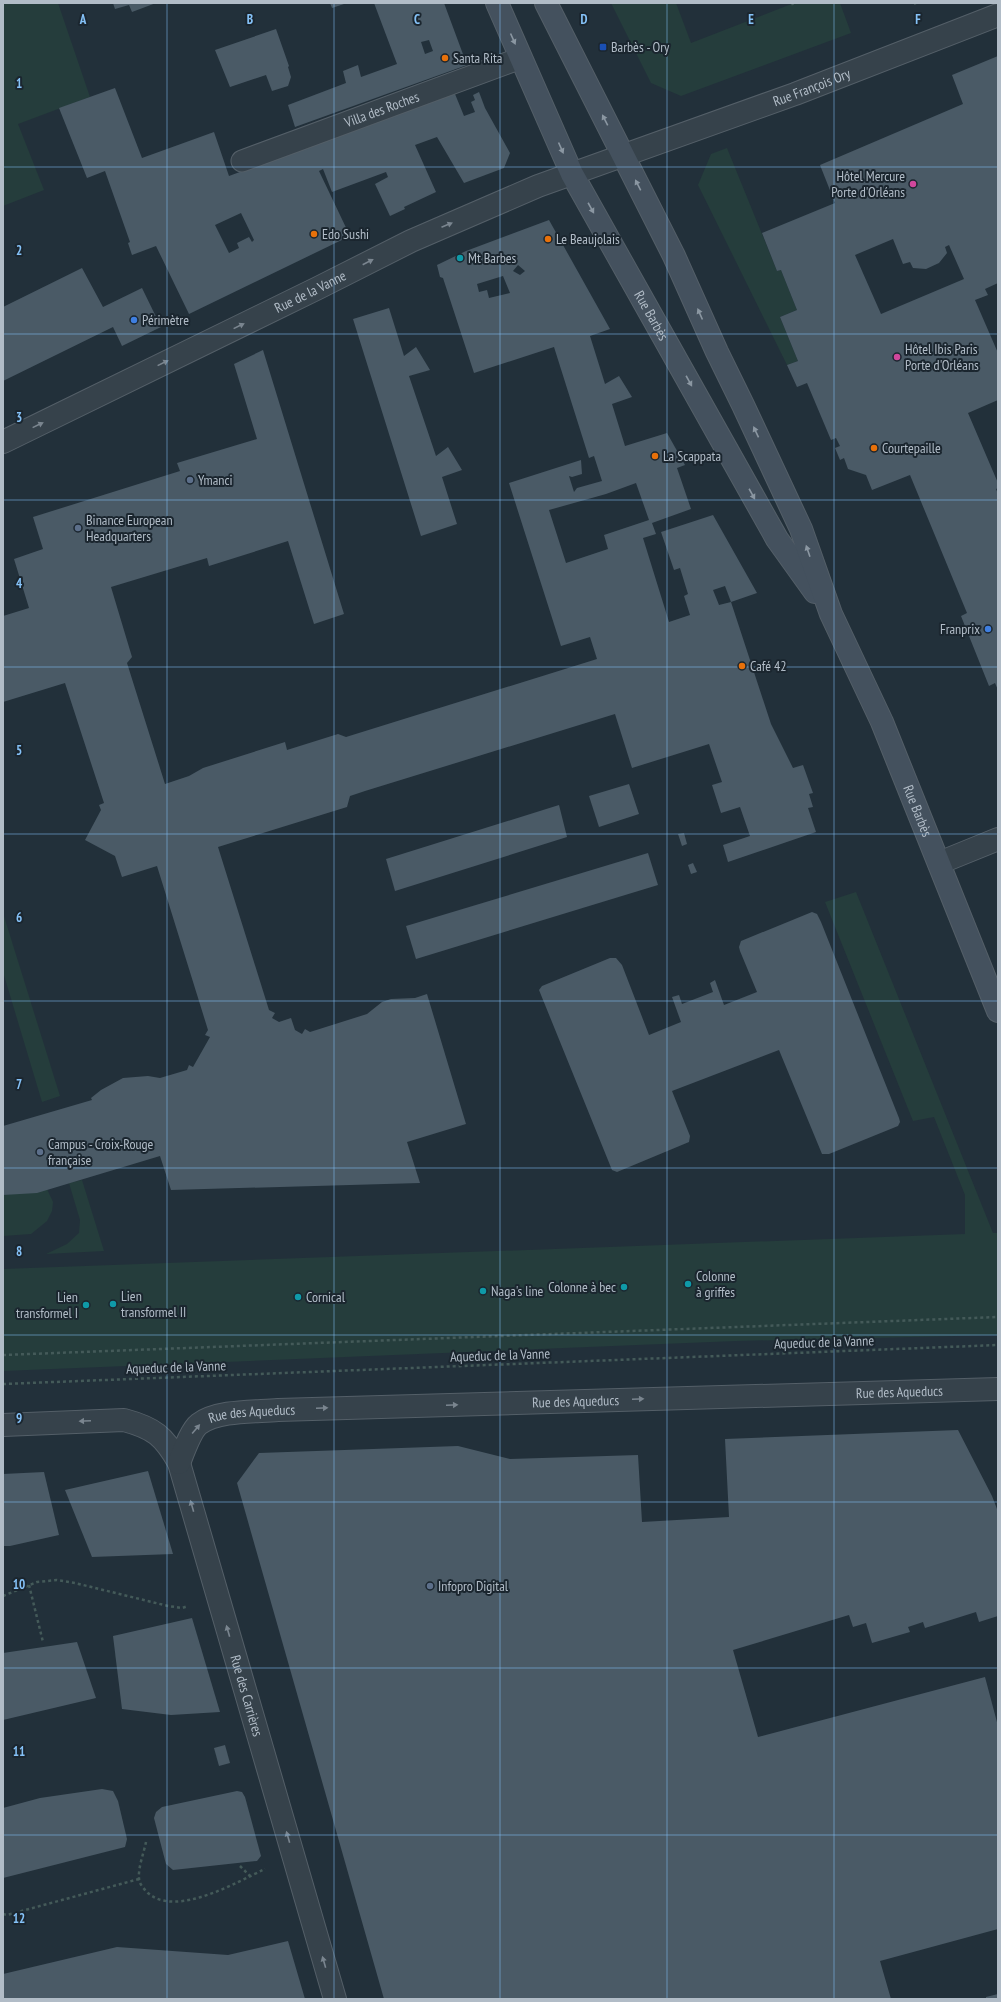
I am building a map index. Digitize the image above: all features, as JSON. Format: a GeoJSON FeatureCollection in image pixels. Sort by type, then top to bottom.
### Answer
{"type":"FeatureCollection","features":[{"type":"Feature","properties":{"kind":"main road","name":"Rue Barbès"},"geometry":{"type":"LineString","coordinates":[[497,3],[572,174],[777,539],[831,614]]}},
{"type":"Feature","properties":{"kind":"main road","name":"Rue Barbès"},"geometry":{"type":"LineString","coordinates":[[546,3],[674,256],[717,352],[798,522],[831,614],[865,684],[940,863],[998,1011]]}},
{"type":"Feature","properties":{"kind":"street","name":"Rue François Ory"},"geometry":{"type":"LineString","coordinates":[[623,155],[795,94],[998,15]]}},
{"type":"Feature","properties":{"kind":"street","name":"Rue de la Vanne"},"geometry":{"type":"LineString","coordinates":[[3,442],[411,241],[572,174],[623,155]]}},
{"type":"Feature","properties":{"kind":"street"},"geometry":{"type":"LineString","coordinates":[[940,863],[998,839]]}},
{"type":"Feature","properties":{"kind":"street","name":"Rue des Aqueducs"},"geometry":{"type":"LineString","coordinates":[[179,1463],[193,1431],[198,1424],[224,1414],[278,1410],[998,1388]]}},
{"type":"Feature","properties":{"kind":"street","name":"Rue des Carrières"},"geometry":{"type":"LineString","coordinates":[[3,1425],[124,1420],[139,1424],[154,1432],[168,1443],[179,1463],[335,1999]]}},
{"type":"Feature","properties":{"kind":"lane","name":"Villa des Roches"},"geometry":{"type":"LineString","coordinates":[[242,160],[521,58]]}},
{"type":"Feature","properties":{"kind":"path","name":"Aqueduc de la Vanne"},"geometry":{"type":"LineString","coordinates":[[3,1355],[998,1317]]}},
{"type":"Feature","properties":{"kind":"path","name":"Aqueduc de la Vanne"},"geometry":{"type":"LineString","coordinates":[[3,1384],[998,1345]]}},
{"type":"Feature","properties":{"kind":"path"},"geometry":{"type":"LineString","coordinates":[[3,1596],[37,1582],[57,1580],[168,1606],[182,1608],[188,1606]]}},
{"type":"Feature","properties":{"kind":"path"},"geometry":{"type":"LineString","coordinates":[[29,1585],[43,1642]]}},
{"type":"Feature","properties":{"kind":"path"},"geometry":{"type":"LineString","coordinates":[[146,1842],[138,1879],[143,1889],[154,1898],[162,1902],[175,1903],[191,1900],[250,1876],[265,1868]]}},
{"type":"Feature","properties":{"kind":"path"},"geometry":{"type":"LineString","coordinates":[[240,1866],[250,1876]]}},
{"type":"Feature","properties":{"kind":"path"},"geometry":{"type":"LineString","coordinates":[[3,1914],[7,1915],[138,1879]]}},
{"type":"Feature","properties":{"kind":"green space"},"geometry":{"type":"Polygon","coordinates":[[[3,3],[58,3],[90,97],[18,124],[44,190],[3,206],[3,3]]]}},
{"type":"Feature","properties":{"kind":"green space"},"geometry":{"type":"Polygon","coordinates":[[[611,3],[676,3],[691,43],[794,3],[840,3],[851,33],[681,96],[651,83],[611,3]]]}},
{"type":"Feature","properties":{"kind":"green space"},"geometry":{"type":"Polygon","coordinates":[[[727,148],[777,271],[781,270],[797,310],[780,317],[798,361],[787,365],[698,185],[711,154],[727,148]]]}},
{"type":"Feature","properties":{"kind":"green space"},"geometry":{"type":"Polygon","coordinates":[[[856,892],[993,1233],[998,1233],[998,1335],[736,1341],[3,1371],[3,1269],[965,1234],[965,1195],[934,1117],[913,1121],[825,902],[856,892]]]}},
{"type":"Feature","properties":{"kind":"green space"},"geometry":{"type":"Polygon","coordinates":[[[3,913],[60,1096],[42,1102],[3,972],[3,913]]]}},
{"type":"Feature","properties":{"kind":"green space"},"geometry":{"type":"Polygon","coordinates":[[[82,1180],[104,1251],[46,1254],[67,1244],[79,1233],[80,1220],[69,1183],[82,1180]]]}},
{"type":"Feature","properties":{"kind":"green space"},"geometry":{"type":"Polygon","coordinates":[[[47,1189],[53,1202],[52,1211],[47,1221],[31,1234],[3,1236],[3,1195],[47,1189]]]}},
{"type":"Feature","properties":{"kind":"building"},"geometry":{"type":"Polygon","coordinates":[[[113,3],[156,3],[132,12],[129,5],[115,9],[113,3]]]}},
{"type":"Feature","properties":{"kind":"building"},"geometry":{"type":"Polygon","coordinates":[[[330,3],[347,3],[332,8],[330,3]]]}},
{"type":"Feature","properties":{"kind":"building"},"geometry":{"type":"Polygon","coordinates":[[[374,3],[444,3],[467,65],[295,127],[288,105],[346,83],[343,71],[358,65],[361,77],[397,64],[374,3]],[[429,40],[421,42],[425,54],[433,51],[429,40]]]}},
{"type":"Feature","properties":{"kind":"building"},"geometry":{"type":"Polygon","coordinates":[[[276,29],[289,66],[291,77],[288,86],[272,91],[266,75],[230,87],[215,50],[276,29]]]}},
{"type":"Feature","properties":{"kind":"building"},"geometry":{"type":"Polygon","coordinates":[[[998,56],[998,283],[985,289],[988,295],[975,300],[998,353],[998,400],[968,413],[998,483],[998,488],[996,489],[998,494],[998,690],[995,683],[989,686],[961,616],[967,613],[910,475],[872,490],[866,475],[848,469],[844,458],[840,460],[835,448],[840,446],[836,438],[831,440],[807,383],[797,387],[787,365],[798,361],[780,317],[797,310],[781,270],[777,271],[762,233],[835,203],[820,165],[963,104],[952,75],[998,56]],[[893,239],[855,255],[881,314],[964,279],[949,245],[945,247],[947,253],[939,263],[926,269],[913,268],[910,262],[903,264],[893,239]]]}},
{"type":"Feature","properties":{"kind":"building"},"geometry":{"type":"Polygon","coordinates":[[[115,88],[142,158],[214,132],[229,176],[455,94],[464,116],[475,112],[471,102],[475,100],[473,95],[479,92],[485,108],[510,153],[504,168],[464,183],[437,137],[415,145],[436,192],[404,207],[405,209],[390,216],[375,184],[388,177],[386,172],[332,192],[323,169],[319,171],[350,236],[189,314],[156,246],[132,255],[128,243],[130,242],[105,171],[87,178],[59,108],[115,88]],[[241,213],[215,225],[229,253],[239,248],[237,243],[249,237],[252,242],[254,240],[241,213]]]}},
{"type":"Feature","properties":{"kind":"building"},"geometry":{"type":"Polygon","coordinates":[[[549,220],[610,329],[590,336],[605,384],[619,376],[632,397],[612,404],[625,446],[667,433],[685,465],[677,468],[691,509],[652,523],[656,534],[643,538],[669,622],[690,615],[684,596],[688,594],[680,568],[674,570],[661,532],[713,515],[757,593],[731,602],[771,724],[793,768],[803,765],[813,793],[809,794],[813,807],[808,808],[816,832],[728,862],[723,845],[750,836],[740,807],[721,813],[712,785],[722,782],[709,744],[632,768],[615,714],[350,796],[347,807],[218,847],[269,1010],[275,1013],[272,1018],[279,1022],[291,1018],[295,1030],[302,1034],[305,1029],[310,1032],[367,1014],[382,1002],[391,999],[415,998],[427,994],[466,1124],[407,1142],[420,1183],[171,1190],[160,1156],[37,1193],[3,1195],[3,1126],[92,1100],[91,1098],[101,1090],[123,1078],[148,1076],[160,1078],[187,1070],[189,1065],[193,1067],[210,1037],[205,1035],[208,1030],[157,866],[122,877],[115,856],[85,840],[101,810],[99,805],[104,803],[65,683],[3,702],[3,616],[29,608],[14,559],[43,549],[33,517],[180,471],[177,463],[257,439],[234,364],[263,350],[344,614],[314,624],[288,541],[209,566],[207,558],[111,587],[132,657],[127,663],[165,784],[189,776],[203,768],[285,742],[287,750],[338,734],[346,737],[597,659],[590,637],[561,646],[509,483],[581,460],[582,474],[572,477],[569,476],[574,492],[577,488],[602,481],[594,456],[589,458],[554,347],[474,373],[443,278],[440,277],[437,265],[466,251],[549,220]],[[518,265],[513,271],[520,275],[525,271],[518,265]],[[503,276],[477,284],[479,292],[487,290],[489,298],[510,293],[503,276]],[[636,483],[606,494],[549,510],[566,563],[608,549],[604,535],[649,520],[636,483]],[[725,586],[713,590],[719,605],[731,602],[725,586]]]}},
{"type":"Feature","properties":{"kind":"building"},"geometry":{"type":"Polygon","coordinates":[[[82,268],[103,307],[142,288],[161,327],[122,346],[113,327],[3,381],[3,307],[82,268]]]}},
{"type":"Feature","properties":{"kind":"building"},"geometry":{"type":"Polygon","coordinates":[[[389,308],[404,356],[416,347],[430,370],[409,376],[436,456],[448,447],[462,470],[442,477],[457,524],[421,536],[353,319],[389,308]]]}},
{"type":"Feature","properties":{"kind":"building"},"geometry":{"type":"Polygon","coordinates":[[[629,784],[639,814],[599,827],[589,796],[629,784]]]}},
{"type":"Feature","properties":{"kind":"building"},"geometry":{"type":"Polygon","coordinates":[[[559,805],[567,837],[395,891],[386,859],[559,805]]]}},
{"type":"Feature","properties":{"kind":"building"},"geometry":{"type":"Polygon","coordinates":[[[684,833],[687,844],[682,846],[678,834],[684,833]]]}},
{"type":"Feature","properties":{"kind":"building"},"geometry":{"type":"Polygon","coordinates":[[[648,853],[658,885],[416,959],[406,926],[648,853]]]}},
{"type":"Feature","properties":{"kind":"building"},"geometry":{"type":"Polygon","coordinates":[[[693,863],[697,872],[691,874],[688,865],[693,863]]]}},
{"type":"Feature","properties":{"kind":"building"},"geometry":{"type":"Polygon","coordinates":[[[812,912],[817,914],[821,922],[899,1118],[900,1122],[898,1126],[829,1154],[822,1154],[779,1050],[672,1091],[690,1136],[689,1142],[617,1172],[612,1170],[539,990],[542,986],[610,958],[616,958],[622,965],[649,1035],[681,1022],[672,997],[679,995],[682,1004],[713,992],[710,983],[715,980],[724,1005],[757,992],[740,951],[739,947],[741,941],[812,912]]]}},
{"type":"Feature","properties":{"kind":"building"},"geometry":{"type":"Polygon","coordinates":[[[958,1430],[998,1509],[998,1616],[979,1622],[976,1612],[925,1628],[923,1622],[908,1627],[910,1632],[872,1643],[866,1623],[853,1627],[849,1615],[733,1650],[758,1737],[985,1677],[998,1726],[998,1929],[880,1961],[891,1999],[384,1999],[237,1483],[259,1453],[458,1446],[510,1459],[638,1455],[642,1522],[729,1517],[725,1439],[958,1430]]]}},
{"type":"Feature","properties":{"kind":"building"},"geometry":{"type":"Polygon","coordinates":[[[148,1471],[173,1554],[92,1557],[65,1490],[148,1471]]]}},
{"type":"Feature","properties":{"kind":"building"},"geometry":{"type":"Polygon","coordinates":[[[44,1472],[59,1535],[10,1546],[3,1546],[3,1474],[44,1472]]]}},
{"type":"Feature","properties":{"kind":"building"},"geometry":{"type":"Polygon","coordinates":[[[192,1618],[220,1712],[171,1715],[122,1709],[113,1636],[192,1618]]]}},
{"type":"Feature","properties":{"kind":"building"},"geometry":{"type":"Polygon","coordinates":[[[77,1642],[96,1698],[3,1720],[3,1653],[77,1642]]]}},
{"type":"Feature","properties":{"kind":"building"},"geometry":{"type":"Polygon","coordinates":[[[225,1745],[230,1763],[219,1766],[214,1748],[225,1745]]]}},
{"type":"Feature","properties":{"kind":"building"},"geometry":{"type":"Polygon","coordinates":[[[102,1789],[113,1791],[118,1801],[127,1839],[125,1847],[3,1878],[3,1808],[40,1798],[102,1789]]]}},
{"type":"Feature","properties":{"kind":"building"},"geometry":{"type":"Polygon","coordinates":[[[237,1791],[242,1792],[245,1797],[261,1856],[257,1861],[173,1870],[166,1864],[154,1818],[156,1812],[162,1807],[237,1791]]]}},
{"type":"Feature","properties":{"kind":"building"},"geometry":{"type":"Polygon","coordinates":[[[288,1941],[305,1999],[3,1999],[3,1974],[117,1947],[228,1955],[288,1941]]]}},
{"type":"Feature","properties":{"kind":"building"},"geometry":{"type":"Polygon","coordinates":[[[998,1994],[998,1999],[986,1999],[986,1997],[998,1994]]]}},
{"type":"Feature","properties":{"kind":"place","name":"Barbès - Ory"},"geometry":{"type":"Point","coordinates":[603,47]}},
{"type":"Feature","properties":{"kind":"place","name":"Santa Rita"},"geometry":{"type":"Point","coordinates":[445,58]}},
{"type":"Feature","properties":{"kind":"place","name":"Hôtel Mercure Porte d'Orléans"},"geometry":{"type":"Point","coordinates":[913,184]}},
{"type":"Feature","properties":{"kind":"place","name":"Edo Sushi"},"geometry":{"type":"Point","coordinates":[314,234]}},
{"type":"Feature","properties":{"kind":"place","name":"Le Beaujolais"},"geometry":{"type":"Point","coordinates":[548,239]}},
{"type":"Feature","properties":{"kind":"place","name":"Mt Barbes"},"geometry":{"type":"Point","coordinates":[460,258]}},
{"type":"Feature","properties":{"kind":"place","name":"Périmètre"},"geometry":{"type":"Point","coordinates":[134,320]}},
{"type":"Feature","properties":{"kind":"place","name":"Hôtel Ibis Paris Porte d'Orléans"},"geometry":{"type":"Point","coordinates":[897,357]}},
{"type":"Feature","properties":{"kind":"place","name":"Courtepaille"},"geometry":{"type":"Point","coordinates":[874,448]}},
{"type":"Feature","properties":{"kind":"place","name":"La Scappata"},"geometry":{"type":"Point","coordinates":[655,456]}},
{"type":"Feature","properties":{"kind":"place","name":"Ymanci"},"geometry":{"type":"Point","coordinates":[190,480]}},
{"type":"Feature","properties":{"kind":"place","name":"Binance European Headquarters"},"geometry":{"type":"Point","coordinates":[78,528]}},
{"type":"Feature","properties":{"kind":"place","name":"Franprix"},"geometry":{"type":"Point","coordinates":[988,629]}},
{"type":"Feature","properties":{"kind":"place","name":"Café 42"},"geometry":{"type":"Point","coordinates":[742,666]}},
{"type":"Feature","properties":{"kind":"place","name":"Campus - Croix-Rouge française"},"geometry":{"type":"Point","coordinates":[40,1152]}},
{"type":"Feature","properties":{"kind":"place","name":"Colonne à griffes"},"geometry":{"type":"Point","coordinates":[688,1284]}},
{"type":"Feature","properties":{"kind":"place","name":"Colonne à bec"},"geometry":{"type":"Point","coordinates":[624,1287]}},
{"type":"Feature","properties":{"kind":"place","name":"Naga's line"},"geometry":{"type":"Point","coordinates":[483,1291]}},
{"type":"Feature","properties":{"kind":"place","name":"Cornical"},"geometry":{"type":"Point","coordinates":[298,1297]}},
{"type":"Feature","properties":{"kind":"place","name":"Lien transformel II"},"geometry":{"type":"Point","coordinates":[113,1304]}},
{"type":"Feature","properties":{"kind":"place","name":"Lien transformel I"},"geometry":{"type":"Point","coordinates":[86,1305]}},
{"type":"Feature","properties":{"kind":"place","name":"Infopro Digital"},"geometry":{"type":"Point","coordinates":[430,1586]}}]}
